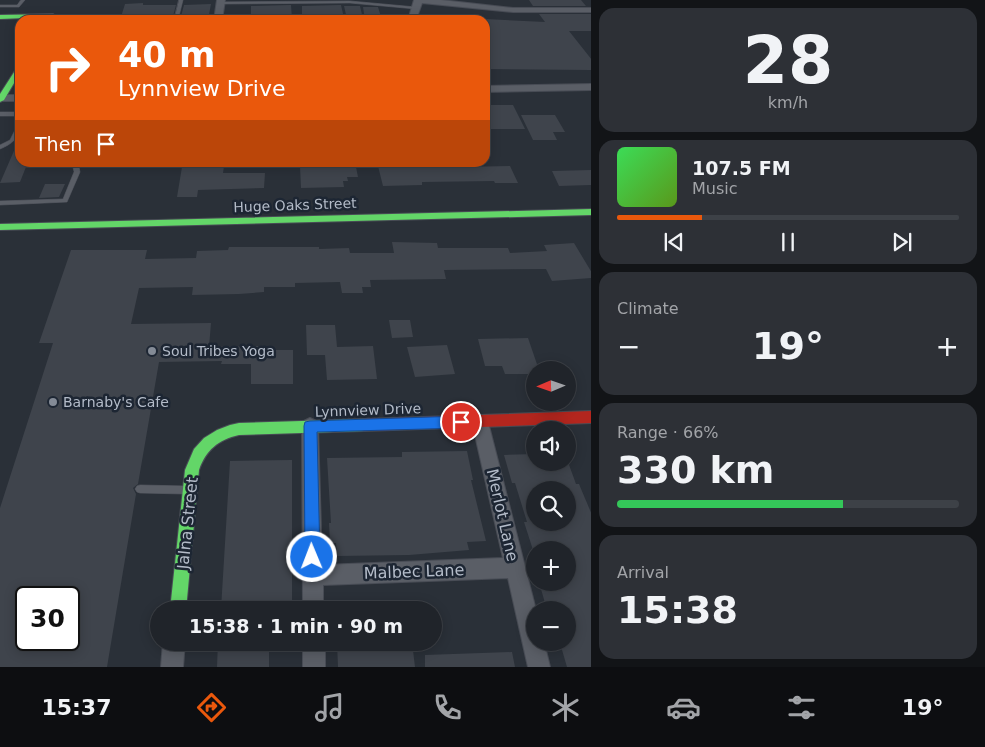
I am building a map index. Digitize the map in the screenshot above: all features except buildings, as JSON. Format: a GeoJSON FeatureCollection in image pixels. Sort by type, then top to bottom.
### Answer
{"type":"FeatureCollection","features":[{"type":"Feature","properties":{"kind":"street"},"geometry":{"type":"LineString","coordinates":[[508,0],[513,10]]}},
{"type":"Feature","properties":{"kind":"street"},"geometry":{"type":"LineString","coordinates":[[219,15],[220,2]]}},
{"type":"Feature","properties":{"kind":"street"},"geometry":{"type":"LineString","coordinates":[[414,15],[418,3],[513,10],[591,10]]}},
{"type":"Feature","properties":{"kind":"street"},"geometry":{"type":"LineString","coordinates":[[51,15],[57,4]]}},
{"type":"Feature","properties":{"kind":"street"},"geometry":{"type":"LineString","coordinates":[[0,17],[15,17]]}},
{"type":"Feature","properties":{"kind":"street"},"geometry":{"type":"LineString","coordinates":[[0,99],[15,75]]}},
{"type":"Feature","properties":{"kind":"street"},"geometry":{"type":"LineString","coordinates":[[490,89],[591,87]]}},
{"type":"Feature","properties":{"kind":"street"},"geometry":{"type":"LineString","coordinates":[[0,99],[15,98]]}},
{"type":"Feature","properties":{"kind":"street","name":"Huge Oaks Street"},"geometry":{"type":"LineString","coordinates":[[0,227],[591,212]]}},
{"type":"Feature","properties":{"kind":"street","name":"Lynnview Drive"},"geometry":{"type":"LineString","coordinates":[[208,440],[222,432],[239,429],[591,417]]}},
{"type":"Feature","properties":{"kind":"street","name":"Merlot Lane"},"geometry":{"type":"LineString","coordinates":[[480,422],[539,667]]}},
{"type":"Feature","properties":{"kind":"street"},"geometry":{"type":"LineString","coordinates":[[310,426],[313,601]]}},
{"type":"Feature","properties":{"kind":"street","name":"Jalna Street"},"geometry":{"type":"LineString","coordinates":[[179,601],[192,470],[197,453],[208,440]]}},
{"type":"Feature","properties":{"kind":"street","name":"Malbec Lane"},"geometry":{"type":"LineString","coordinates":[[312,575],[515,568]]}},
{"type":"Feature","properties":{"kind":"street"},"geometry":{"type":"LineString","coordinates":[[172,667],[173,651]]}},
{"type":"Feature","properties":{"kind":"street"},"geometry":{"type":"LineString","coordinates":[[314,651],[314,667]]}},
{"type":"Feature","properties":{"kind":"lane"},"geometry":{"type":"LineString","coordinates":[[0,6],[18,6],[22,0]]}},
{"type":"Feature","properties":{"kind":"lane"},"geometry":{"type":"LineString","coordinates":[[177,15],[181,0]]}},
{"type":"Feature","properties":{"kind":"lane"},"geometry":{"type":"LineString","coordinates":[[220,2],[418,3]]}},
{"type":"Feature","properties":{"kind":"lane"},"geometry":{"type":"LineString","coordinates":[[0,114],[15,114]]}},
{"type":"Feature","properties":{"kind":"lane"},"geometry":{"type":"LineString","coordinates":[[0,147],[12,142],[15,136]]}},
{"type":"Feature","properties":{"kind":"lane"},"geometry":{"type":"LineString","coordinates":[[0,203],[65,201],[77,172],[76,167]]}},
{"type":"Feature","properties":{"kind":"lane"},"geometry":{"type":"LineString","coordinates":[[140,489],[190,490]]}},
{"type":"Feature","properties":{"kind":"traffic: fast"},"geometry":{"type":"LineString","coordinates":[[0,17],[15,16]]}},
{"type":"Feature","properties":{"kind":"traffic: fast"},"geometry":{"type":"LineString","coordinates":[[0,100],[15,75]]}},
{"type":"Feature","properties":{"kind":"traffic: fast"},"geometry":{"type":"LineString","coordinates":[[0,227],[591,212]]}},
{"type":"Feature","properties":{"kind":"traffic: fast"},"geometry":{"type":"LineString","coordinates":[[179,601],[192,470],[199,454],[209,442],[222,434],[239,429],[364,425]]}},
{"type":"Feature","properties":{"kind":"traffic: jam"},"geometry":{"type":"LineString","coordinates":[[364,425],[591,417]]}},
{"type":"Feature","properties":{"kind":"place","name":"Soul Tribes Yoga"},"geometry":{"type":"Point","coordinates":[152,351]}},
{"type":"Feature","properties":{"kind":"place","name":"Barnaby's Cafe"},"geometry":{"type":"Point","coordinates":[53,402]}},
{"type":"Feature","properties":{"kind":"route"},"geometry":{"type":"LineString","coordinates":[[312,557],[310,426],[461,422]]}}]}
